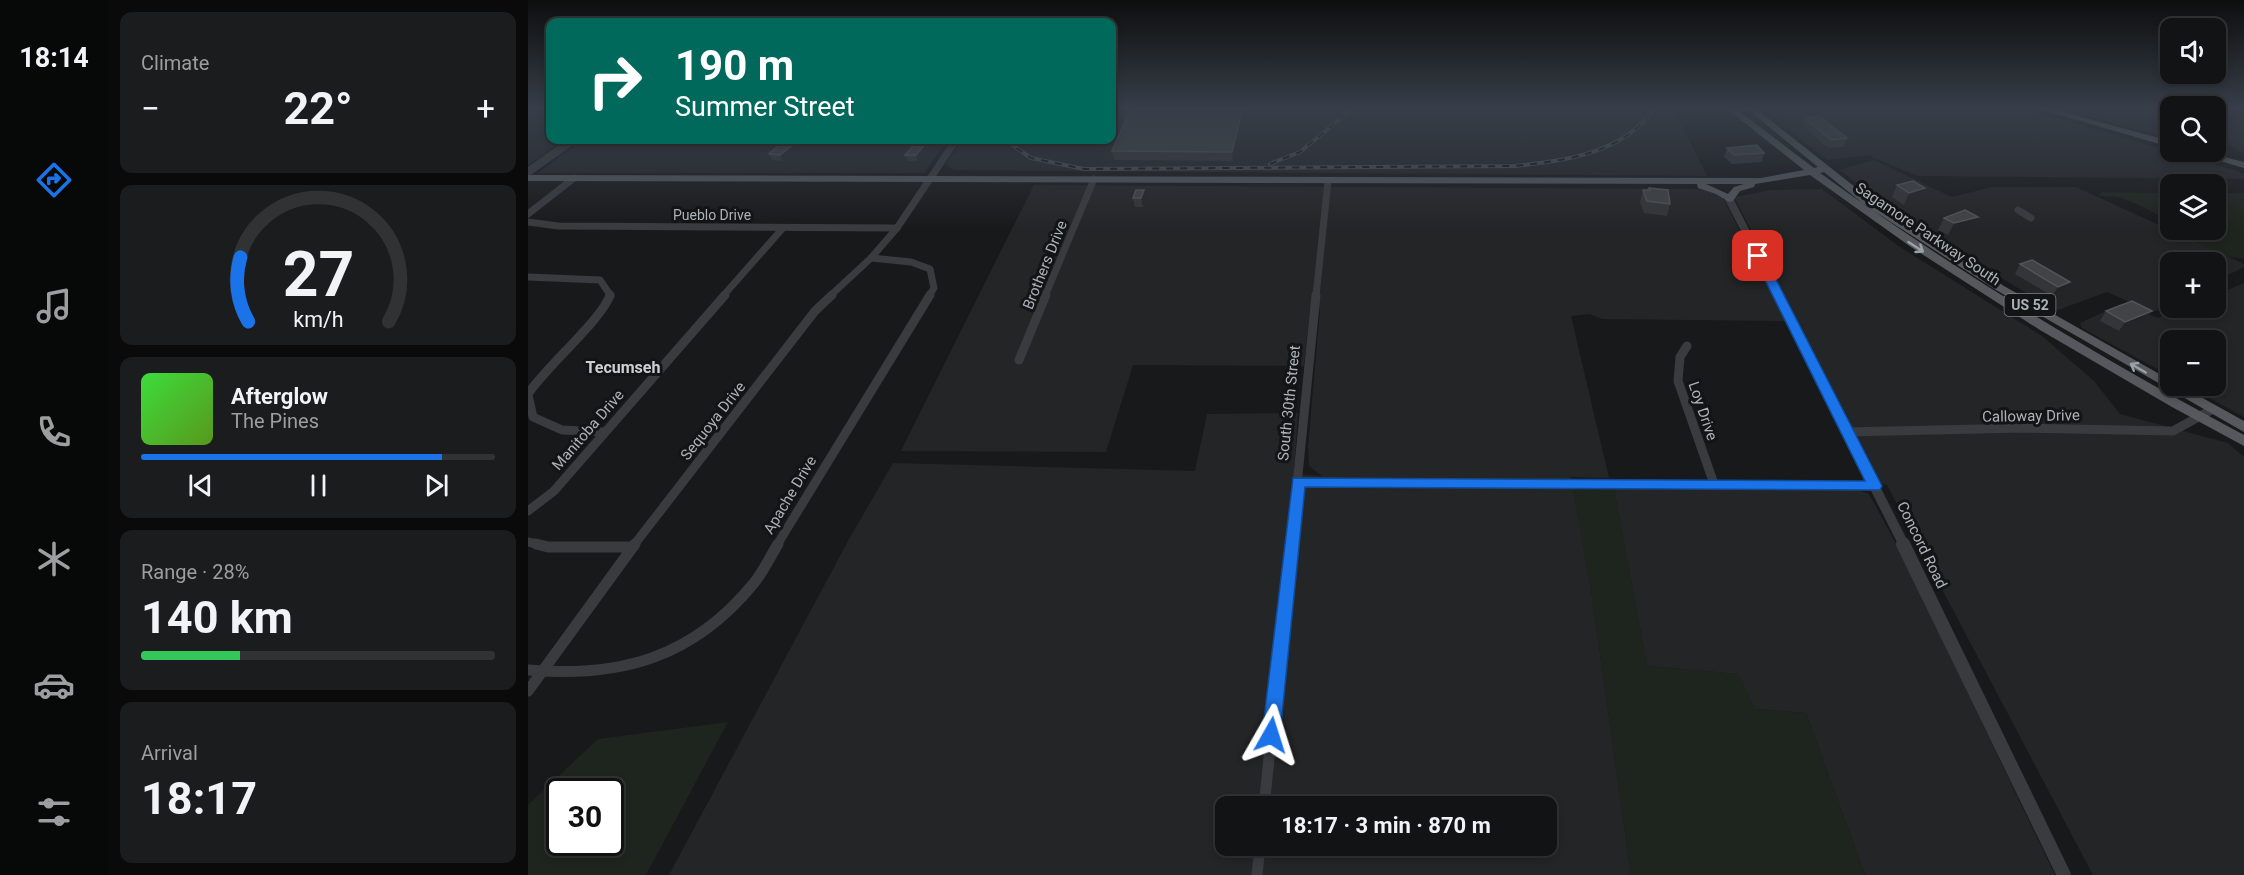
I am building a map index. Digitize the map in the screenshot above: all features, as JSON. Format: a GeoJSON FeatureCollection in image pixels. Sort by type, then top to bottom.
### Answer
{"type":"FeatureCollection","features":[{"type":"Feature","properties":{"kind":"main road","name":"Sagamore Parkway South"},"geometry":{"type":"LineString","coordinates":[[1800,149],[1870,204],[2000,288],[2244,427]]}},
{"type":"Feature","properties":{"kind":"main road","name":"Sagamore Parkway South"},"geometry":{"type":"LineString","coordinates":[[1782,150],[1834,189],[1966,279],[2128,377],[2244,441]]}},
{"type":"Feature","properties":{"kind":"main road"},"geometry":{"type":"LineString","coordinates":[[1781,180],[1795,168],[1782,150]]}},
{"type":"Feature","properties":{"kind":"main road"},"geometry":{"type":"LineString","coordinates":[[2226,160],[2244,165]]}},
{"type":"Feature","properties":{"kind":"main road","name":"US 52"},"geometry":{"type":"LineString","coordinates":[[1642,182],[1753,185],[1825,169]]}},
{"type":"Feature","properties":{"kind":"main road","name":"US 52"},"geometry":{"type":"LineString","coordinates":[[528,178],[1642,182],[1781,180],[1808,181],[1834,189]]}},
{"type":"Feature","properties":{"kind":"main road"},"geometry":{"type":"LineString","coordinates":[[1694,185],[1715,190],[1729,199],[1737,189],[1753,185]]}},
{"type":"Feature","properties":{"kind":"street"},"geometry":{"type":"LineString","coordinates":[[528,172],[561,149]]}},
{"type":"Feature","properties":{"kind":"street","name":"Sequoya Drive"},"geometry":{"type":"LineString","coordinates":[[528,691],[633,547],[815,311],[871,258],[897,228],[950,149]]}},
{"type":"Feature","properties":{"kind":"street"},"geometry":{"type":"LineString","coordinates":[[528,214],[574,178]]}},
{"type":"Feature","properties":{"kind":"street","name":"Brothers Drive"},"geometry":{"type":"LineString","coordinates":[[1019,360],[1094,179]]}},
{"type":"Feature","properties":{"kind":"street","name":"South 30th Street"},"geometry":{"type":"LineString","coordinates":[[1265,796],[1328,181]]}},
{"type":"Feature","properties":{"kind":"street","name":"Concord Road"},"geometry":{"type":"LineString","coordinates":[[1729,199],[1845,432],[1875,486],[2064,875]]}},
{"type":"Feature","properties":{"kind":"street"},"geometry":{"type":"LineString","coordinates":[[2018,210],[2031,218]]}},
{"type":"Feature","properties":{"kind":"street","name":"Pueblo Drive"},"geometry":{"type":"LineString","coordinates":[[528,222],[558,226],[897,228]]}},
{"type":"Feature","properties":{"kind":"street","name":"Manitoba Drive"},"geometry":{"type":"LineString","coordinates":[[528,511],[554,491],[783,228]]}},
{"type":"Feature","properties":{"kind":"street","name":"Apache Drive"},"geometry":{"type":"LineString","coordinates":[[528,670],[598,672],[637,663],[679,645],[711,626],[733,607],[755,582],[934,288],[934,277],[930,269],[921,264],[871,258]]}},
{"type":"Feature","properties":{"kind":"street"},"geometry":{"type":"LineString","coordinates":[[528,284],[532,277],[600,280],[611,296],[598,316],[540,375],[528,394],[533,417],[562,430],[604,432]]}},
{"type":"Feature","properties":{"kind":"street","name":"Loy Drive"},"geometry":{"type":"LineString","coordinates":[[1687,346],[1680,357],[1678,381],[1714,484]]}},
{"type":"Feature","properties":{"kind":"street","name":"Calloway Drive"},"geometry":{"type":"LineString","coordinates":[[1845,432],[2024,428],[2173,431],[2211,410]]}},
{"type":"Feature","properties":{"kind":"street"},"geometry":{"type":"LineString","coordinates":[[1298,482],[1875,486]]}},
{"type":"Feature","properties":{"kind":"street"},"geometry":{"type":"LineString","coordinates":[[528,542],[548,547],[633,547]]}},
{"type":"Feature","properties":{"kind":"street"},"geometry":{"type":"LineString","coordinates":[[1257,875],[1259,856]]}},
{"type":"Feature","properties":{"kind":"shaded area"},"geometry":{"type":"Polygon","coordinates":[[[528,149],[551,149],[528,165],[528,149]]]}},
{"type":"Feature","properties":{"kind":"shaded area"},"geometry":{"type":"Polygon","coordinates":[[[571,149],[941,149],[925,173],[538,173],[571,149]]]}},
{"type":"Feature","properties":{"kind":"shaded area"},"geometry":{"type":"Polygon","coordinates":[[[956,149],[1693,149],[1707,176],[954,170],[946,164],[956,149]]]}},
{"type":"Feature","properties":{"kind":"shaded area"},"geometry":{"type":"Polygon","coordinates":[[[1813,149],[2160,149],[2160,162],[2206,162],[2244,173],[2244,179],[2226,179],[2226,174],[2160,174],[2160,178],[1917,176],[1868,155],[1827,160],[1813,149]]]}},
{"type":"Feature","properties":{"kind":"shaded area"},"geometry":{"type":"Polygon","coordinates":[[[2235,149],[2244,149],[2244,155],[2235,149]]]}},
{"type":"Feature","properties":{"kind":"shaded area"},"geometry":{"type":"Polygon","coordinates":[[[1874,160],[1952,197],[1992,187],[2076,187],[2160,226],[2160,240],[2192,240],[2218,252],[2160,252],[2160,308],[2153,312],[2107,292],[2058,310],[2052,309],[1919,227],[1839,170],[1874,160]]]}},
{"type":"Feature","properties":{"kind":"shaded area"},"geometry":{"type":"Polygon","coordinates":[[[1034,185],[1700,189],[1714,191],[1723,198],[1786,321],[1602,319],[1589,314],[1571,316],[1609,478],[1571,477],[1591,589],[1631,875],[669,875],[848,541],[893,463],[1195,471],[1207,414],[1298,413],[1294,474],[1322,476],[1309,466],[1308,448],[1320,309],[1310,309],[1304,366],[1133,365],[1106,452],[901,451],[1034,185]]]}},
{"type":"Feature","properties":{"kind":"shaded area"},"geometry":{"type":"Polygon","coordinates":[[[1822,189],[1900,247],[2042,336],[2094,381],[2120,414],[2228,443],[2244,457],[2244,875],[2093,875],[1887,485],[1882,484],[1734,197],[1771,190],[1822,189]]]}},
{"type":"Feature","properties":{"kind":"shaded area"},"geometry":{"type":"Polygon","coordinates":[[[2102,192],[2160,193],[2160,217],[2118,197],[2099,195],[2102,192]]]}},
{"type":"Feature","properties":{"kind":"shaded area"},"geometry":{"type":"Polygon","coordinates":[[[2226,193],[2244,193],[2244,259],[2226,256],[2226,252],[2216,252],[2192,240],[2226,240],[2226,193]]]}},
{"type":"Feature","properties":{"kind":"shaded area"},"geometry":{"type":"Polygon","coordinates":[[[2226,256],[2244,264],[2244,267],[2226,276],[2226,256]]]}},
{"type":"Feature","properties":{"kind":"shaded area"},"geometry":{"type":"Polygon","coordinates":[[[2244,283],[2244,417],[2205,396],[2226,396],[2226,330],[2160,330],[2160,371],[2082,328],[2080,323],[2121,304],[2158,318],[2226,318],[2226,291],[2244,283]]]}},
{"type":"Feature","properties":{"kind":"shaded area"},"geometry":{"type":"Polygon","coordinates":[[[1830,488],[1858,490],[1869,494],[1895,542],[2055,875],[1865,875],[1806,713],[1755,709],[1738,674],[1647,666],[1614,489],[1830,488]]]}},
{"type":"Feature","properties":{"kind":"shaded area"},"geometry":{"type":"Polygon","coordinates":[[[1573,489],[1614,489],[1647,666],[1739,674],[1755,709],[1806,713],[1865,875],[1631,875],[1591,589],[1573,489]]]}},
{"type":"Feature","properties":{"kind":"shaded area"},"geometry":{"type":"Polygon","coordinates":[[[728,722],[646,875],[528,875],[528,805],[546,788],[546,856],[624,856],[624,778],[557,778],[598,739],[728,722]]]}},
{"type":"Feature","properties":{"kind":"building"},"geometry":{"type":"Polygon","coordinates":[[[775,149],[788,149],[780,155],[769,154],[775,149]]]}},
{"type":"Feature","properties":{"kind":"building"},"geometry":{"type":"Polygon","coordinates":[[[910,149],[921,149],[916,155],[905,155],[910,149]]]}},
{"type":"Feature","properties":{"kind":"building"},"geometry":{"type":"Polygon","coordinates":[[[1113,149],[1233,149],[1232,152],[1112,151],[1113,149]]]}},
{"type":"Feature","properties":{"kind":"building"},"geometry":{"type":"Polygon","coordinates":[[[1728,149],[1760,149],[1764,153],[1734,155],[1728,149]]]}},
{"type":"Feature","properties":{"kind":"building"},"geometry":{"type":"Polygon","coordinates":[[[1913,181],[1925,188],[1909,193],[1897,185],[1913,181]]]}},
{"type":"Feature","properties":{"kind":"building"},"geometry":{"type":"Polygon","coordinates":[[[1649,188],[1668,190],[1670,204],[1647,201],[1643,190],[1650,190],[1649,188]]]}},
{"type":"Feature","properties":{"kind":"building"},"geometry":{"type":"Polygon","coordinates":[[[1136,190],[1144,190],[1141,198],[1133,198],[1136,190]]]}},
{"type":"Feature","properties":{"kind":"building"},"geometry":{"type":"Polygon","coordinates":[[[1965,210],[1978,217],[1954,223],[1944,218],[1965,210]]]}},
{"type":"Feature","properties":{"kind":"building"},"geometry":{"type":"Polygon","coordinates":[[[2032,260],[2070,282],[2058,287],[2020,264],[2032,260]]]}},
{"type":"Feature","properties":{"kind":"building"},"geometry":{"type":"Polygon","coordinates":[[[2132,301],[2152,311],[2125,322],[2106,311],[2132,301]]]}},
{"type":"Feature","properties":{"kind":"railway"},"geometry":{"type":"LineString","coordinates":[[1018,149],[1031,158],[1084,169],[1515,166],[1555,161],[1600,149]]}},
{"type":"Feature","properties":{"kind":"railway"},"geometry":{"type":"LineString","coordinates":[[1270,164],[1304,149]]}},
{"type":"Feature","properties":{"kind":"district","name":"Tecumseh"},"geometry":{"type":"Point","coordinates":[623,367]}},
{"type":"Feature","properties":{"kind":"route"},"geometry":{"type":"LineString","coordinates":[[1271,735],[1298,482],[1875,486],[1836,414],[1758,256]]}}]}
